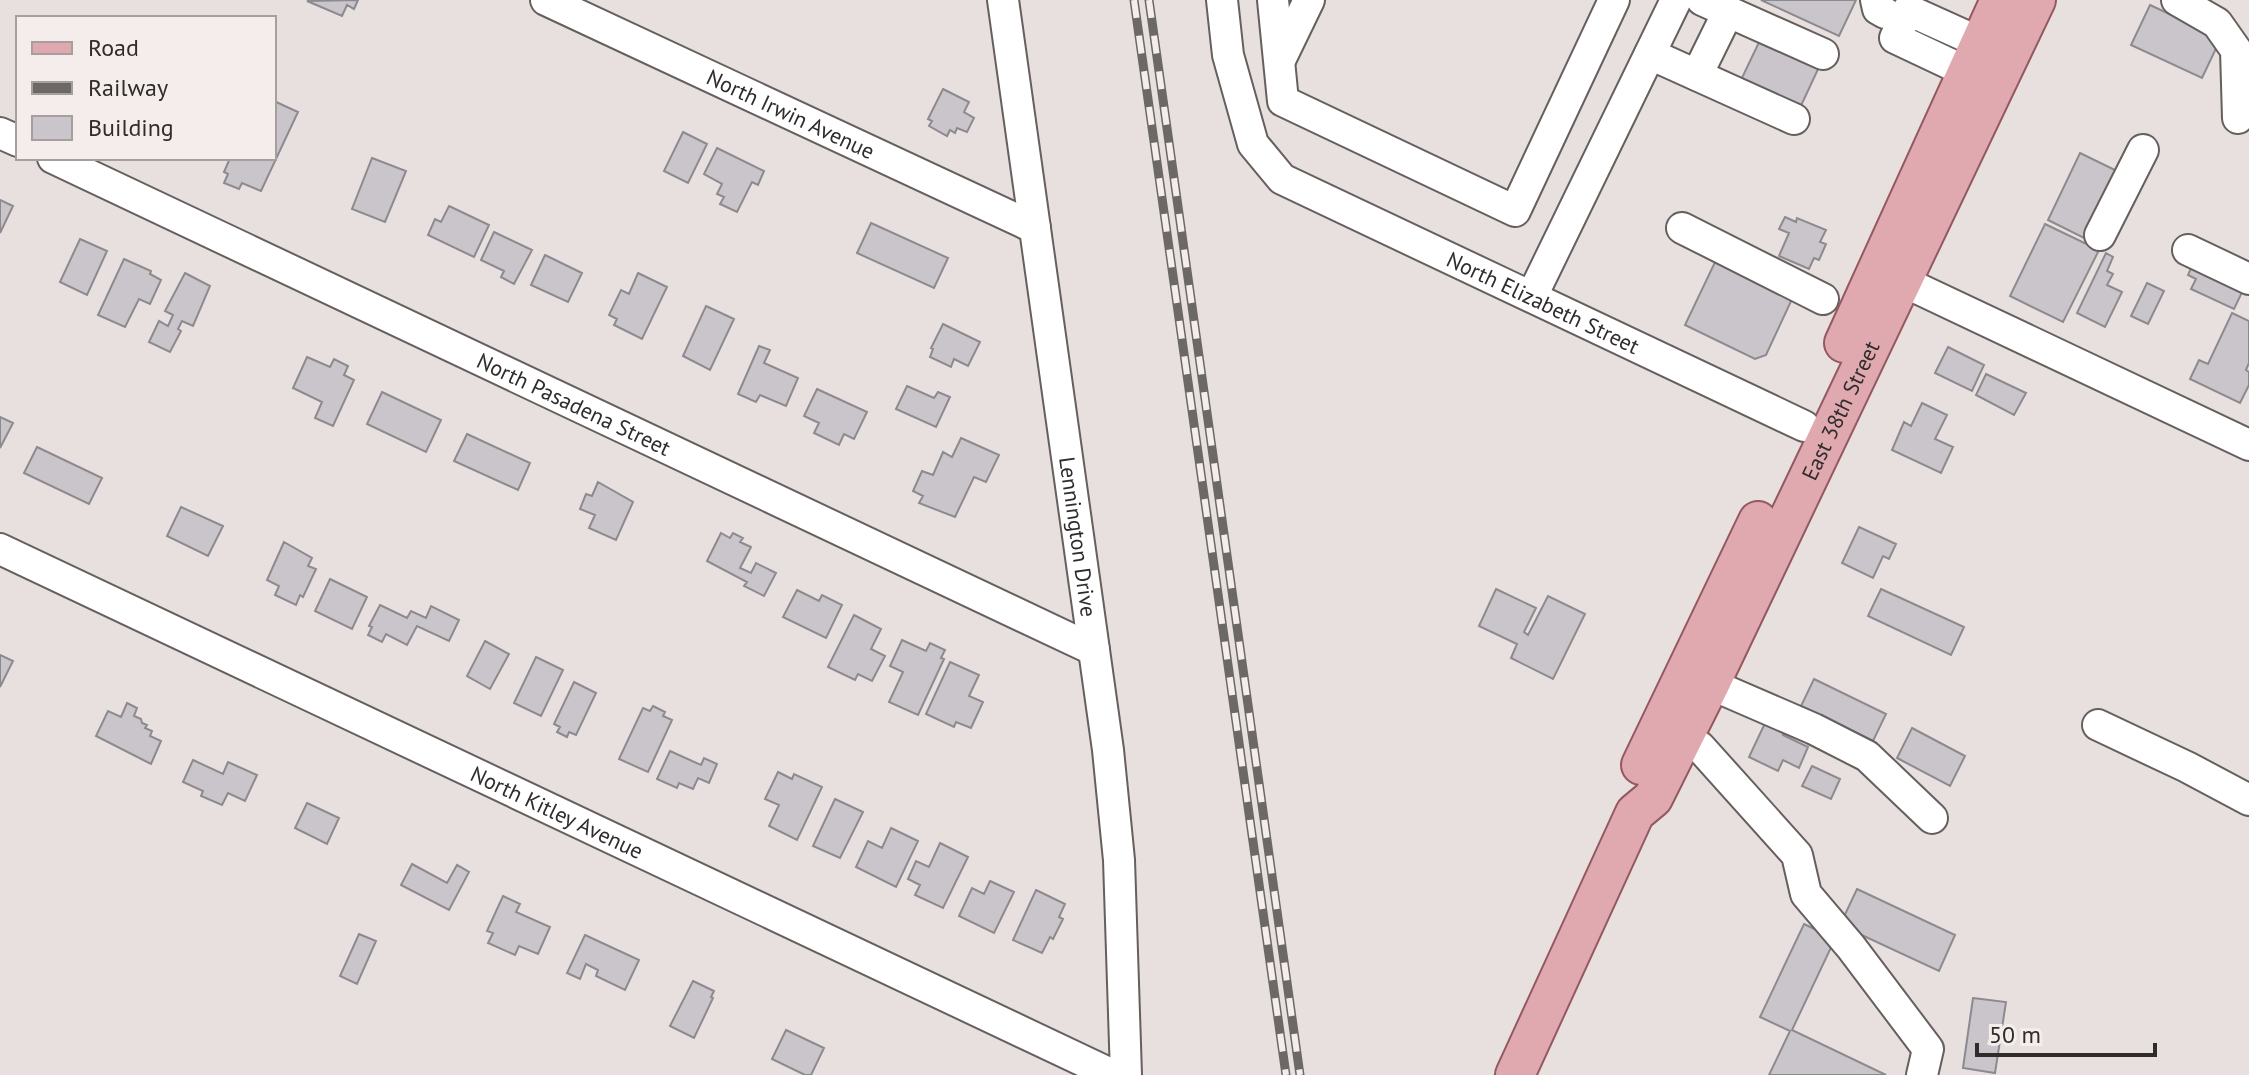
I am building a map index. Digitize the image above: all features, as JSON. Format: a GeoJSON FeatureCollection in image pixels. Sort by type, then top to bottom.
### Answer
{"type":"FeatureCollection","features":[{"type":"Feature","properties":{"kind":"main road","name":"East 38th Street"},"geometry":{"type":"LineString","coordinates":[[1635,813],[1630,789],[1804,426],[2000,0]]}},
{"type":"Feature","properties":{"kind":"main road","name":"East 38th Street"},"geometry":{"type":"LineString","coordinates":[[1515,1075],[1635,813],[1653,798],[1683,739],[2036,0]]}},
{"type":"Feature","properties":{"kind":"street","name":"North Irwin Avenue"},"geometry":{"type":"LineString","coordinates":[[546,0],[1035,228]]}},
{"type":"Feature","properties":{"kind":"street","name":"Lennington Drive"},"geometry":{"type":"LineString","coordinates":[[1003,0],[1108,750],[1119,860],[1126,1075]]}},
{"type":"Feature","properties":{"kind":"street","name":"North Elizabeth Street"},"geometry":{"type":"LineString","coordinates":[[1222,0],[1228,55],[1253,144],[1282,179],[1804,426]]}},
{"type":"Feature","properties":{"kind":"street"},"geometry":{"type":"LineString","coordinates":[[1273,0],[1283,101],[1515,211],[1614,0]]}},
{"type":"Feature","properties":{"kind":"street"},"geometry":{"type":"LineString","coordinates":[[1279,62],[1309,0]]}},
{"type":"Feature","properties":{"kind":"street"},"geometry":{"type":"LineString","coordinates":[[1532,296],[1676,0]]}},
{"type":"Feature","properties":{"kind":"street"},"geometry":{"type":"LineString","coordinates":[[2177,0],[2217,23],[2236,50],[2238,118]]}},
{"type":"Feature","properties":{"kind":"street"},"geometry":{"type":"LineString","coordinates":[[1697,75],[1715,6],[1823,54]]}},
{"type":"Feature","properties":{"kind":"street"},"geometry":{"type":"LineString","coordinates":[[1891,15],[1974,57]]}},
{"type":"Feature","properties":{"kind":"street"},"geometry":{"type":"LineString","coordinates":[[1650,54],[1794,119]]}},
{"type":"Feature","properties":{"kind":"street"},"geometry":{"type":"LineString","coordinates":[[2100,235],[2143,150]]}},
{"type":"Feature","properties":{"kind":"street","name":"North Pasadena Street"},"geometry":{"type":"LineString","coordinates":[[57,160],[1094,650]]}},
{"type":"Feature","properties":{"kind":"street"},"geometry":{"type":"LineString","coordinates":[[1682,228],[1823,299]]}},
{"type":"Feature","properties":{"kind":"street"},"geometry":{"type":"LineString","coordinates":[[2188,250],[2249,279]]}},
{"type":"Feature","properties":{"kind":"street"},"geometry":{"type":"LineString","coordinates":[[1902,281],[2249,445]]}},
{"type":"Feature","properties":{"kind":"street","name":"North Kitley Avenue"},"geometry":{"type":"LineString","coordinates":[[0,549],[1113,1075]]}},
{"type":"Feature","properties":{"kind":"street"},"geometry":{"type":"LineString","coordinates":[[1710,684],[1814,729],[1867,756],[1932,818]]}},
{"type":"Feature","properties":{"kind":"street"},"geometry":{"type":"LineString","coordinates":[[2098,725],[2249,800]]}},
{"type":"Feature","properties":{"kind":"street"},"geometry":{"type":"LineString","coordinates":[[1683,739],[1700,747],[1797,855],[1806,894],[1851,947],[1928,1049],[1922,1075]]}},
{"type":"Feature","properties":{"kind":"building"},"geometry":{"type":"Polygon","coordinates":[[[358,0],[354,9],[347,5],[342,16],[307,1],[358,0]]]}},
{"type":"Feature","properties":{"kind":"building"},"geometry":{"type":"Polygon","coordinates":[[[1761,0],[1856,0],[1839,36],[1761,0]]]}},
{"type":"Feature","properties":{"kind":"building"},"geometry":{"type":"Polygon","coordinates":[[[2150,5],[2221,38],[2202,78],[2131,45],[2150,5]]]}},
{"type":"Feature","properties":{"kind":"building"},"geometry":{"type":"Polygon","coordinates":[[[1761,38],[1820,65],[1799,110],[1740,82],[1761,38]]]}},
{"type":"Feature","properties":{"kind":"building"},"geometry":{"type":"Polygon","coordinates":[[[943,89],[969,102],[964,112],[974,118],[967,132],[957,128],[955,133],[950,130],[947,136],[929,126],[932,121],[928,119],[943,89]]]}},
{"type":"Feature","properties":{"kind":"building"},"geometry":{"type":"Polygon","coordinates":[[[276,102],[298,112],[276,159],[276,102]]]}},
{"type":"Feature","properties":{"kind":"building"},"geometry":{"type":"Polygon","coordinates":[[[683,132],[707,144],[688,183],[664,171],[683,132]]]}},
{"type":"Feature","properties":{"kind":"building"},"geometry":{"type":"Polygon","coordinates":[[[717,148],[764,171],[758,185],[752,182],[737,212],[720,204],[724,197],[717,194],[722,184],[704,174],[717,148]]]}},
{"type":"Feature","properties":{"kind":"building"},"geometry":{"type":"Polygon","coordinates":[[[2080,153],[2117,171],[2084,238],[2048,220],[2080,153]]]}},
{"type":"Feature","properties":{"kind":"building"},"geometry":{"type":"Polygon","coordinates":[[[372,158],[406,171],[385,222],[352,209],[372,158]]]}},
{"type":"Feature","properties":{"kind":"building"},"geometry":{"type":"Polygon","coordinates":[[[229,160],[276,160],[261,191],[242,183],[239,189],[224,183],[228,174],[224,172],[229,160]]]}},
{"type":"Feature","properties":{"kind":"building"},"geometry":{"type":"Polygon","coordinates":[[[0,200],[13,206],[0,233],[0,200]]]}},
{"type":"Feature","properties":{"kind":"building"},"geometry":{"type":"Polygon","coordinates":[[[449,206],[489,225],[474,257],[428,235],[435,219],[441,222],[449,206]]]}},
{"type":"Feature","properties":{"kind":"building"},"geometry":{"type":"Polygon","coordinates":[[[1785,217],[1796,222],[1797,218],[1826,230],[1820,242],[1826,244],[1819,260],[1814,258],[1809,269],[1779,256],[1789,233],[1779,229],[1785,217]]]}},
{"type":"Feature","properties":{"kind":"building"},"geometry":{"type":"Polygon","coordinates":[[[871,223],[948,258],[934,288],[857,253],[871,223]]]}},
{"type":"Feature","properties":{"kind":"building"},"geometry":{"type":"Polygon","coordinates":[[[2045,224],[2099,250],[2063,322],[2010,296],[2045,224]]]}},
{"type":"Feature","properties":{"kind":"building"},"geometry":{"type":"Polygon","coordinates":[[[494,232],[532,250],[514,284],[501,277],[504,271],[481,260],[494,232]]]}},
{"type":"Feature","properties":{"kind":"building"},"geometry":{"type":"Polygon","coordinates":[[[80,239],[107,251],[87,295],[60,282],[80,239]]]}},
{"type":"Feature","properties":{"kind":"building"},"geometry":{"type":"Polygon","coordinates":[[[2106,253],[2113,257],[2107,271],[2113,274],[2107,285],[2122,292],[2105,327],[2077,313],[2106,253]]]}},
{"type":"Feature","properties":{"kind":"building"},"geometry":{"type":"Polygon","coordinates":[[[545,255],[582,273],[568,302],[531,285],[545,255]]]}},
{"type":"Feature","properties":{"kind":"building"},"geometry":{"type":"Polygon","coordinates":[[[124,259],[151,271],[150,274],[161,280],[150,304],[139,299],[125,327],[98,315],[124,259]]]}},
{"type":"Feature","properties":{"kind":"building"},"geometry":{"type":"Polygon","coordinates":[[[2195,259],[2246,284],[2234,309],[2191,289],[2196,279],[2188,275],[2195,259]]]}},
{"type":"Feature","properties":{"kind":"building"},"geometry":{"type":"Polygon","coordinates":[[[1716,260],[1793,297],[1766,355],[1755,359],[1685,325],[1716,260]]]}},
{"type":"Feature","properties":{"kind":"building"},"geometry":{"type":"Polygon","coordinates":[[[185,273],[210,286],[193,326],[182,321],[178,329],[181,331],[170,352],[149,342],[159,321],[168,326],[173,315],[165,311],[185,273]]]}},
{"type":"Feature","properties":{"kind":"building"},"geometry":{"type":"Polygon","coordinates":[[[638,273],[667,287],[642,339],[614,325],[617,319],[609,315],[621,290],[629,294],[638,273]]]}},
{"type":"Feature","properties":{"kind":"building"},"geometry":{"type":"Polygon","coordinates":[[[2147,283],[2164,291],[2148,324],[2131,316],[2147,283]]]}},
{"type":"Feature","properties":{"kind":"building"},"geometry":{"type":"Polygon","coordinates":[[[706,306],[734,319],[710,370],[683,356],[706,306]]]}},
{"type":"Feature","properties":{"kind":"building"},"geometry":{"type":"Polygon","coordinates":[[[2232,313],[2249,321],[2249,363],[2246,370],[2249,372],[2249,385],[2240,403],[2190,379],[2199,360],[2208,364],[2232,313]]]}},
{"type":"Feature","properties":{"kind":"building"},"geometry":{"type":"Polygon","coordinates":[[[943,324],[980,342],[968,366],[954,359],[951,367],[930,357],[943,324]]]}},
{"type":"Feature","properties":{"kind":"building"},"geometry":{"type":"Polygon","coordinates":[[[759,346],[770,350],[764,363],[798,378],[786,406],[760,395],[756,402],[738,394],[759,346]]]}},
{"type":"Feature","properties":{"kind":"building"},"geometry":{"type":"Polygon","coordinates":[[[1948,347],[1984,365],[1972,391],[1935,373],[1948,347]]]}},
{"type":"Feature","properties":{"kind":"building"},"geometry":{"type":"Polygon","coordinates":[[[307,357],[330,367],[334,359],[348,366],[344,375],[354,380],[333,426],[315,418],[322,402],[293,388],[307,357]]]}},
{"type":"Feature","properties":{"kind":"building"},"geometry":{"type":"Polygon","coordinates":[[[1986,374],[2026,393],[2014,415],[1976,395],[1986,374]]]}},
{"type":"Feature","properties":{"kind":"building"},"geometry":{"type":"Polygon","coordinates":[[[907,386],[934,398],[938,392],[950,397],[936,427],[896,409],[907,386]]]}},
{"type":"Feature","properties":{"kind":"building"},"geometry":{"type":"Polygon","coordinates":[[[817,389],[867,412],[854,439],[844,434],[839,445],[814,433],[819,423],[804,416],[817,389]]]}},
{"type":"Feature","properties":{"kind":"building"},"geometry":{"type":"Polygon","coordinates":[[[382,392],[441,420],[426,452],[367,424],[382,392]]]}},
{"type":"Feature","properties":{"kind":"building"},"geometry":{"type":"Polygon","coordinates":[[[1922,403],[1947,415],[1935,439],[1953,447],[1941,473],[1892,450],[1904,422],[1911,426],[1922,403]]]}},
{"type":"Feature","properties":{"kind":"building"},"geometry":{"type":"Polygon","coordinates":[[[0,417],[13,423],[0,448],[0,417]]]}},
{"type":"Feature","properties":{"kind":"building"},"geometry":{"type":"Polygon","coordinates":[[[467,434],[530,463],[518,490],[454,461],[467,434]]]}},
{"type":"Feature","properties":{"kind":"building"},"geometry":{"type":"Polygon","coordinates":[[[961,438],[999,455],[986,482],[974,477],[955,517],[919,503],[923,496],[913,491],[922,471],[933,475],[943,452],[952,457],[961,438]]]}},
{"type":"Feature","properties":{"kind":"building"},"geometry":{"type":"Polygon","coordinates":[[[37,447],[102,478],[89,504],[24,473],[37,447]]]}},
{"type":"Feature","properties":{"kind":"building"},"geometry":{"type":"Polygon","coordinates":[[[598,482],[633,502],[616,540],[589,528],[595,515],[580,509],[586,494],[592,496],[598,482]]]}},
{"type":"Feature","properties":{"kind":"building"},"geometry":{"type":"Polygon","coordinates":[[[181,507],[223,526],[208,556],[167,536],[181,507]]]}},
{"type":"Feature","properties":{"kind":"building"},"geometry":{"type":"Polygon","coordinates":[[[1859,527],[1896,544],[1889,559],[1883,556],[1873,578],[1842,563],[1859,527]]]}},
{"type":"Feature","properties":{"kind":"building"},"geometry":{"type":"Polygon","coordinates":[[[721,533],[730,538],[733,533],[743,538],[740,542],[751,547],[740,568],[751,573],[756,563],[776,573],[764,596],[744,586],[747,582],[707,561],[721,533]]]}},
{"type":"Feature","properties":{"kind":"building"},"geometry":{"type":"Polygon","coordinates":[[[284,542],[312,558],[308,566],[316,569],[296,605],[275,595],[279,586],[267,580],[284,542]]]}},
{"type":"Feature","properties":{"kind":"building"},"geometry":{"type":"Polygon","coordinates":[[[330,579],[367,597],[352,629],[315,611],[330,579]]]}},
{"type":"Feature","properties":{"kind":"building"},"geometry":{"type":"Polygon","coordinates":[[[1496,589],[1536,608],[1524,632],[1528,635],[1548,596],[1585,614],[1553,679],[1511,658],[1517,644],[1479,626],[1496,589]]]}},
{"type":"Feature","properties":{"kind":"building"},"geometry":{"type":"Polygon","coordinates":[[[1881,589],[1964,627],[1951,655],[1868,616],[1881,589]]]}},
{"type":"Feature","properties":{"kind":"building"},"geometry":{"type":"Polygon","coordinates":[[[797,590],[819,601],[822,595],[842,605],[826,638],[783,617],[797,590]]]}},
{"type":"Feature","properties":{"kind":"building"},"geometry":{"type":"Polygon","coordinates":[[[380,605],[407,618],[411,611],[426,618],[431,606],[459,620],[449,641],[417,626],[407,645],[386,634],[382,642],[368,635],[372,627],[369,626],[380,605]]]}},
{"type":"Feature","properties":{"kind":"building"},"geometry":{"type":"Polygon","coordinates":[[[854,615],[881,629],[871,649],[885,656],[872,681],[858,674],[855,680],[828,667],[854,615]]]}},
{"type":"Feature","properties":{"kind":"building"},"geometry":{"type":"Polygon","coordinates":[[[902,640],[926,651],[930,643],[945,650],[941,658],[944,659],[918,715],[889,702],[903,672],[890,666],[902,640]]]}},
{"type":"Feature","properties":{"kind":"building"},"geometry":{"type":"Polygon","coordinates":[[[485,641],[509,654],[490,689],[467,676],[485,641]]]}},
{"type":"Feature","properties":{"kind":"building"},"geometry":{"type":"Polygon","coordinates":[[[0,655],[13,661],[0,687],[0,655]]]}},
{"type":"Feature","properties":{"kind":"building"},"geometry":{"type":"Polygon","coordinates":[[[536,657],[563,670],[541,716],[514,703],[536,657]]]}},
{"type":"Feature","properties":{"kind":"building"},"geometry":{"type":"Polygon","coordinates":[[[950,662],[979,675],[969,696],[983,702],[971,728],[956,722],[954,727],[926,714],[950,662]]]}},
{"type":"Feature","properties":{"kind":"building"},"geometry":{"type":"Polygon","coordinates":[[[1814,679],[1886,714],[1873,741],[1801,706],[1814,679]]]}},
{"type":"Feature","properties":{"kind":"building"},"geometry":{"type":"Polygon","coordinates":[[[574,682],[596,693],[576,735],[569,732],[567,737],[557,732],[560,727],[554,724],[574,682]]]}},
{"type":"Feature","properties":{"kind":"building"},"geometry":{"type":"Polygon","coordinates":[[[127,703],[137,708],[134,716],[152,731],[150,736],[161,741],[151,764],[96,736],[108,711],[121,717],[127,703]]]}},
{"type":"Feature","properties":{"kind":"building"},"geometry":{"type":"Polygon","coordinates":[[[653,706],[672,720],[648,772],[619,759],[643,708],[650,711],[653,706]]]}},
{"type":"Feature","properties":{"kind":"building"},"geometry":{"type":"Polygon","coordinates":[[[1766,721],[1786,730],[1783,735],[1808,747],[1799,768],[1783,760],[1778,771],[1749,757],[1766,721]]]}},
{"type":"Feature","properties":{"kind":"building"},"geometry":{"type":"Polygon","coordinates":[[[1912,728],[1965,756],[1950,786],[1897,758],[1912,728]]]}},
{"type":"Feature","properties":{"kind":"building"},"geometry":{"type":"Polygon","coordinates":[[[670,751],[701,765],[704,758],[717,764],[709,783],[698,778],[693,789],[679,783],[677,788],[657,779],[670,751]]]}},
{"type":"Feature","properties":{"kind":"building"},"geometry":{"type":"Polygon","coordinates":[[[193,760],[223,774],[228,762],[257,775],[245,801],[228,793],[222,805],[201,796],[203,791],[183,782],[193,760]]]}},
{"type":"Feature","properties":{"kind":"building"},"geometry":{"type":"Polygon","coordinates":[[[1812,766],[1840,779],[1831,799],[1802,786],[1812,766]]]}},
{"type":"Feature","properties":{"kind":"building"},"geometry":{"type":"Polygon","coordinates":[[[778,772],[792,779],[794,774],[822,787],[797,840],[769,826],[779,805],[765,799],[778,772]]]}},
{"type":"Feature","properties":{"kind":"building"},"geometry":{"type":"Polygon","coordinates":[[[835,799],[863,812],[840,858],[813,846],[835,799]]]}},
{"type":"Feature","properties":{"kind":"building"},"geometry":{"type":"Polygon","coordinates":[[[307,803],[339,818],[327,844],[295,828],[307,803]]]}},
{"type":"Feature","properties":{"kind":"building"},"geometry":{"type":"Polygon","coordinates":[[[891,828],[918,841],[896,887],[856,867],[868,841],[882,848],[891,828]]]}},
{"type":"Feature","properties":{"kind":"building"},"geometry":{"type":"Polygon","coordinates":[[[940,843],[968,857],[943,908],[915,895],[920,885],[908,879],[916,861],[929,867],[940,843]]]}},
{"type":"Feature","properties":{"kind":"building"},"geometry":{"type":"Polygon","coordinates":[[[412,864],[447,883],[457,865],[469,872],[449,910],[401,885],[412,864]]]}},
{"type":"Feature","properties":{"kind":"building"},"geometry":{"type":"Polygon","coordinates":[[[990,881],[1014,892],[994,933],[959,916],[972,888],[984,894],[990,881]]]}},
{"type":"Feature","properties":{"kind":"building"},"geometry":{"type":"Polygon","coordinates":[[[1857,889],[1955,935],[1939,971],[1840,925],[1857,889]]]}},
{"type":"Feature","properties":{"kind":"building"},"geometry":{"type":"Polygon","coordinates":[[[1036,890],[1065,904],[1059,917],[1063,919],[1042,953],[1013,940],[1036,890]]]}},
{"type":"Feature","properties":{"kind":"building"},"geometry":{"type":"Polygon","coordinates":[[[503,896],[520,904],[516,912],[550,927],[538,954],[519,946],[515,955],[488,943],[493,933],[487,931],[503,896]]]}},
{"type":"Feature","properties":{"kind":"building"},"geometry":{"type":"Polygon","coordinates":[[[1804,924],[1835,939],[1792,1030],[1886,1075],[1769,1075],[1790,1031],[1760,1017],[1804,924]]]}},
{"type":"Feature","properties":{"kind":"building"},"geometry":{"type":"Polygon","coordinates":[[[359,934],[376,941],[357,984],[340,976],[359,934]]]}},
{"type":"Feature","properties":{"kind":"building"},"geometry":{"type":"Polygon","coordinates":[[[585,935],[639,960],[625,990],[596,976],[598,970],[586,964],[580,979],[567,973],[585,935]]]}},
{"type":"Feature","properties":{"kind":"building"},"geometry":{"type":"Polygon","coordinates":[[[693,981],[714,991],[694,1038],[670,1026],[693,981]]]}},
{"type":"Feature","properties":{"kind":"building"},"geometry":{"type":"Polygon","coordinates":[[[1973,998],[2006,1002],[1995,1073],[1963,1068],[1973,998]]]}},
{"type":"Feature","properties":{"kind":"building"},"geometry":{"type":"Polygon","coordinates":[[[786,1030],[824,1048],[811,1075],[772,1059],[786,1030]]]}},
{"type":"Feature","properties":{"kind":"railway"},"geometry":{"type":"LineString","coordinates":[[1134,0],[1286,1075]]}},
{"type":"Feature","properties":{"kind":"railway"},"geometry":{"type":"LineString","coordinates":[[1149,0],[1300,1075]]}}]}
